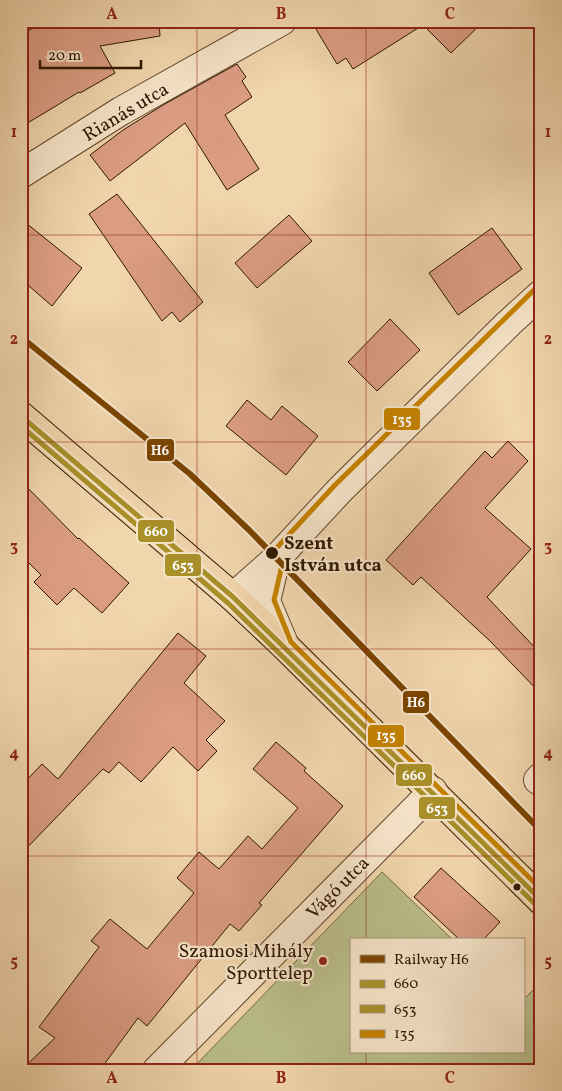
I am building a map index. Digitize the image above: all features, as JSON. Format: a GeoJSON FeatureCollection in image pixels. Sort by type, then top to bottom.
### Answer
{"type":"FeatureCollection","features":[{"type":"Feature","properties":{"kind":"main road"},"geometry":{"type":"LineString","coordinates":[[21,416],[232,597],[285,646],[433,790],[541,900]]}},
{"type":"Feature","properties":{"kind":"street","name":"Rianás utca"},"geometry":{"type":"LineString","coordinates":[[21,174],[121,111],[282,21]]}},
{"type":"Feature","properties":{"kind":"street"},"geometry":{"type":"LineString","coordinates":[[232,597],[276,559],[340,490],[541,294]]}},
{"type":"Feature","properties":{"kind":"street"},"geometry":{"type":"LineString","coordinates":[[276,559],[266,600],[285,646]]}},
{"type":"Feature","properties":{"kind":"street","name":"Vágó utca"},"geometry":{"type":"LineString","coordinates":[[157,1070],[433,790]]}},
{"type":"Feature","properties":{"kind":"green space","name":"Szamosi Mihály Sporttelep"},"geometry":{"type":"Polygon","coordinates":[[[382,872],[451,938],[350,938],[350,1054],[524,1054],[524,999],[541,982],[541,1070],[191,1070],[382,872]]]}},
{"type":"Feature","properties":{"kind":"building"},"geometry":{"type":"Polygon","coordinates":[[[45,21],[159,21],[160,36],[100,46],[115,73],[21,127],[21,35],[45,21]]]}},
{"type":"Feature","properties":{"kind":"building"},"geometry":{"type":"Polygon","coordinates":[[[311,21],[484,21],[451,53],[423,25],[353,69],[346,58],[337,64],[311,21]]]}},
{"type":"Feature","properties":{"kind":"building"},"geometry":{"type":"Polygon","coordinates":[[[237,64],[246,77],[242,81],[252,97],[225,115],[259,169],[227,190],[185,123],[110,181],[90,155],[123,130],[163,105],[237,64]]]}},
{"type":"Feature","properties":{"kind":"building"},"geometry":{"type":"Polygon","coordinates":[[[117,194],[203,302],[180,322],[172,312],[162,321],[89,214],[117,194]]]}},
{"type":"Feature","properties":{"kind":"building"},"geometry":{"type":"Polygon","coordinates":[[[289,215],[312,241],[257,288],[235,263],[289,215]]]}},
{"type":"Feature","properties":{"kind":"building"},"geometry":{"type":"Polygon","coordinates":[[[21,219],[82,268],[52,306],[21,279],[21,219]]]}},
{"type":"Feature","properties":{"kind":"building"},"geometry":{"type":"Polygon","coordinates":[[[492,228],[522,269],[458,315],[429,273],[492,228]]]}},
{"type":"Feature","properties":{"kind":"building"},"geometry":{"type":"Polygon","coordinates":[[[390,319],[420,350],[377,391],[348,362],[390,319]]]}},
{"type":"Feature","properties":{"kind":"building"},"geometry":{"type":"Polygon","coordinates":[[[247,400],[271,420],[282,406],[318,436],[286,475],[226,426],[247,400]]]}},
{"type":"Feature","properties":{"kind":"building"},"geometry":{"type":"Polygon","coordinates":[[[508,441],[528,461],[485,508],[531,549],[487,597],[541,654],[541,694],[490,641],[421,577],[413,585],[386,560],[485,451],[492,458],[508,441]]]}},
{"type":"Feature","properties":{"kind":"building"},"geometry":{"type":"Polygon","coordinates":[[[21,481],[78,539],[129,583],[102,613],[74,588],[57,605],[34,582],[41,575],[21,555],[21,481]]]}},
{"type":"Feature","properties":{"kind":"building"},"geometry":{"type":"Polygon","coordinates":[[[178,633],[206,656],[184,683],[225,721],[206,740],[217,751],[198,771],[173,747],[141,782],[119,762],[109,773],[103,769],[21,854],[21,786],[42,764],[58,779],[178,633]]]}},
{"type":"Feature","properties":{"kind":"building"},"geometry":{"type":"Polygon","coordinates":[[[276,742],[306,768],[304,771],[343,806],[259,903],[262,905],[239,931],[230,924],[147,1026],[138,1018],[100,1070],[21,1070],[55,1038],[39,1027],[99,947],[91,941],[110,919],[147,949],[194,893],[177,878],[199,852],[219,869],[248,836],[262,849],[298,808],[253,769],[276,742]]]}},
{"type":"Feature","properties":{"kind":"building"},"geometry":{"type":"Polygon","coordinates":[[[441,868],[500,922],[485,938],[458,938],[414,897],[441,868]]]}},
{"type":"Feature","properties":{"kind":"rail line","name":"H6"},"geometry":{"type":"LineString","coordinates":[[21,337],[190,474],[249,530],[541,831]]}},
{"type":"Feature","properties":{"kind":"transit line","name":"135"},"geometry":{"type":"LineString","coordinates":[[271,554],[335,485],[536,288]]}},
{"type":"Feature","properties":{"kind":"transit line","name":"660"},"geometry":{"type":"LineString","coordinates":[[21,416],[233,597],[541,900]]}},
{"type":"Feature","properties":{"kind":"transit line","name":"653"},"geometry":{"type":"LineString","coordinates":[[21,426],[228,603],[536,905]]}},
{"type":"Feature","properties":{"kind":"transit line","name":"135"},"geometry":{"type":"LineString","coordinates":[[283,561],[274,600],[291,642],[541,889]]}},
{"type":"Feature","properties":{"kind":"place","name":"Szent István utca"},"geometry":{"type":"Point","coordinates":[272,553]}},
{"type":"Feature","properties":{"kind":"place","name":"Szamosi Mihály Sporttelep"},"geometry":{"type":"Point","coordinates":[323,961]}}]}
